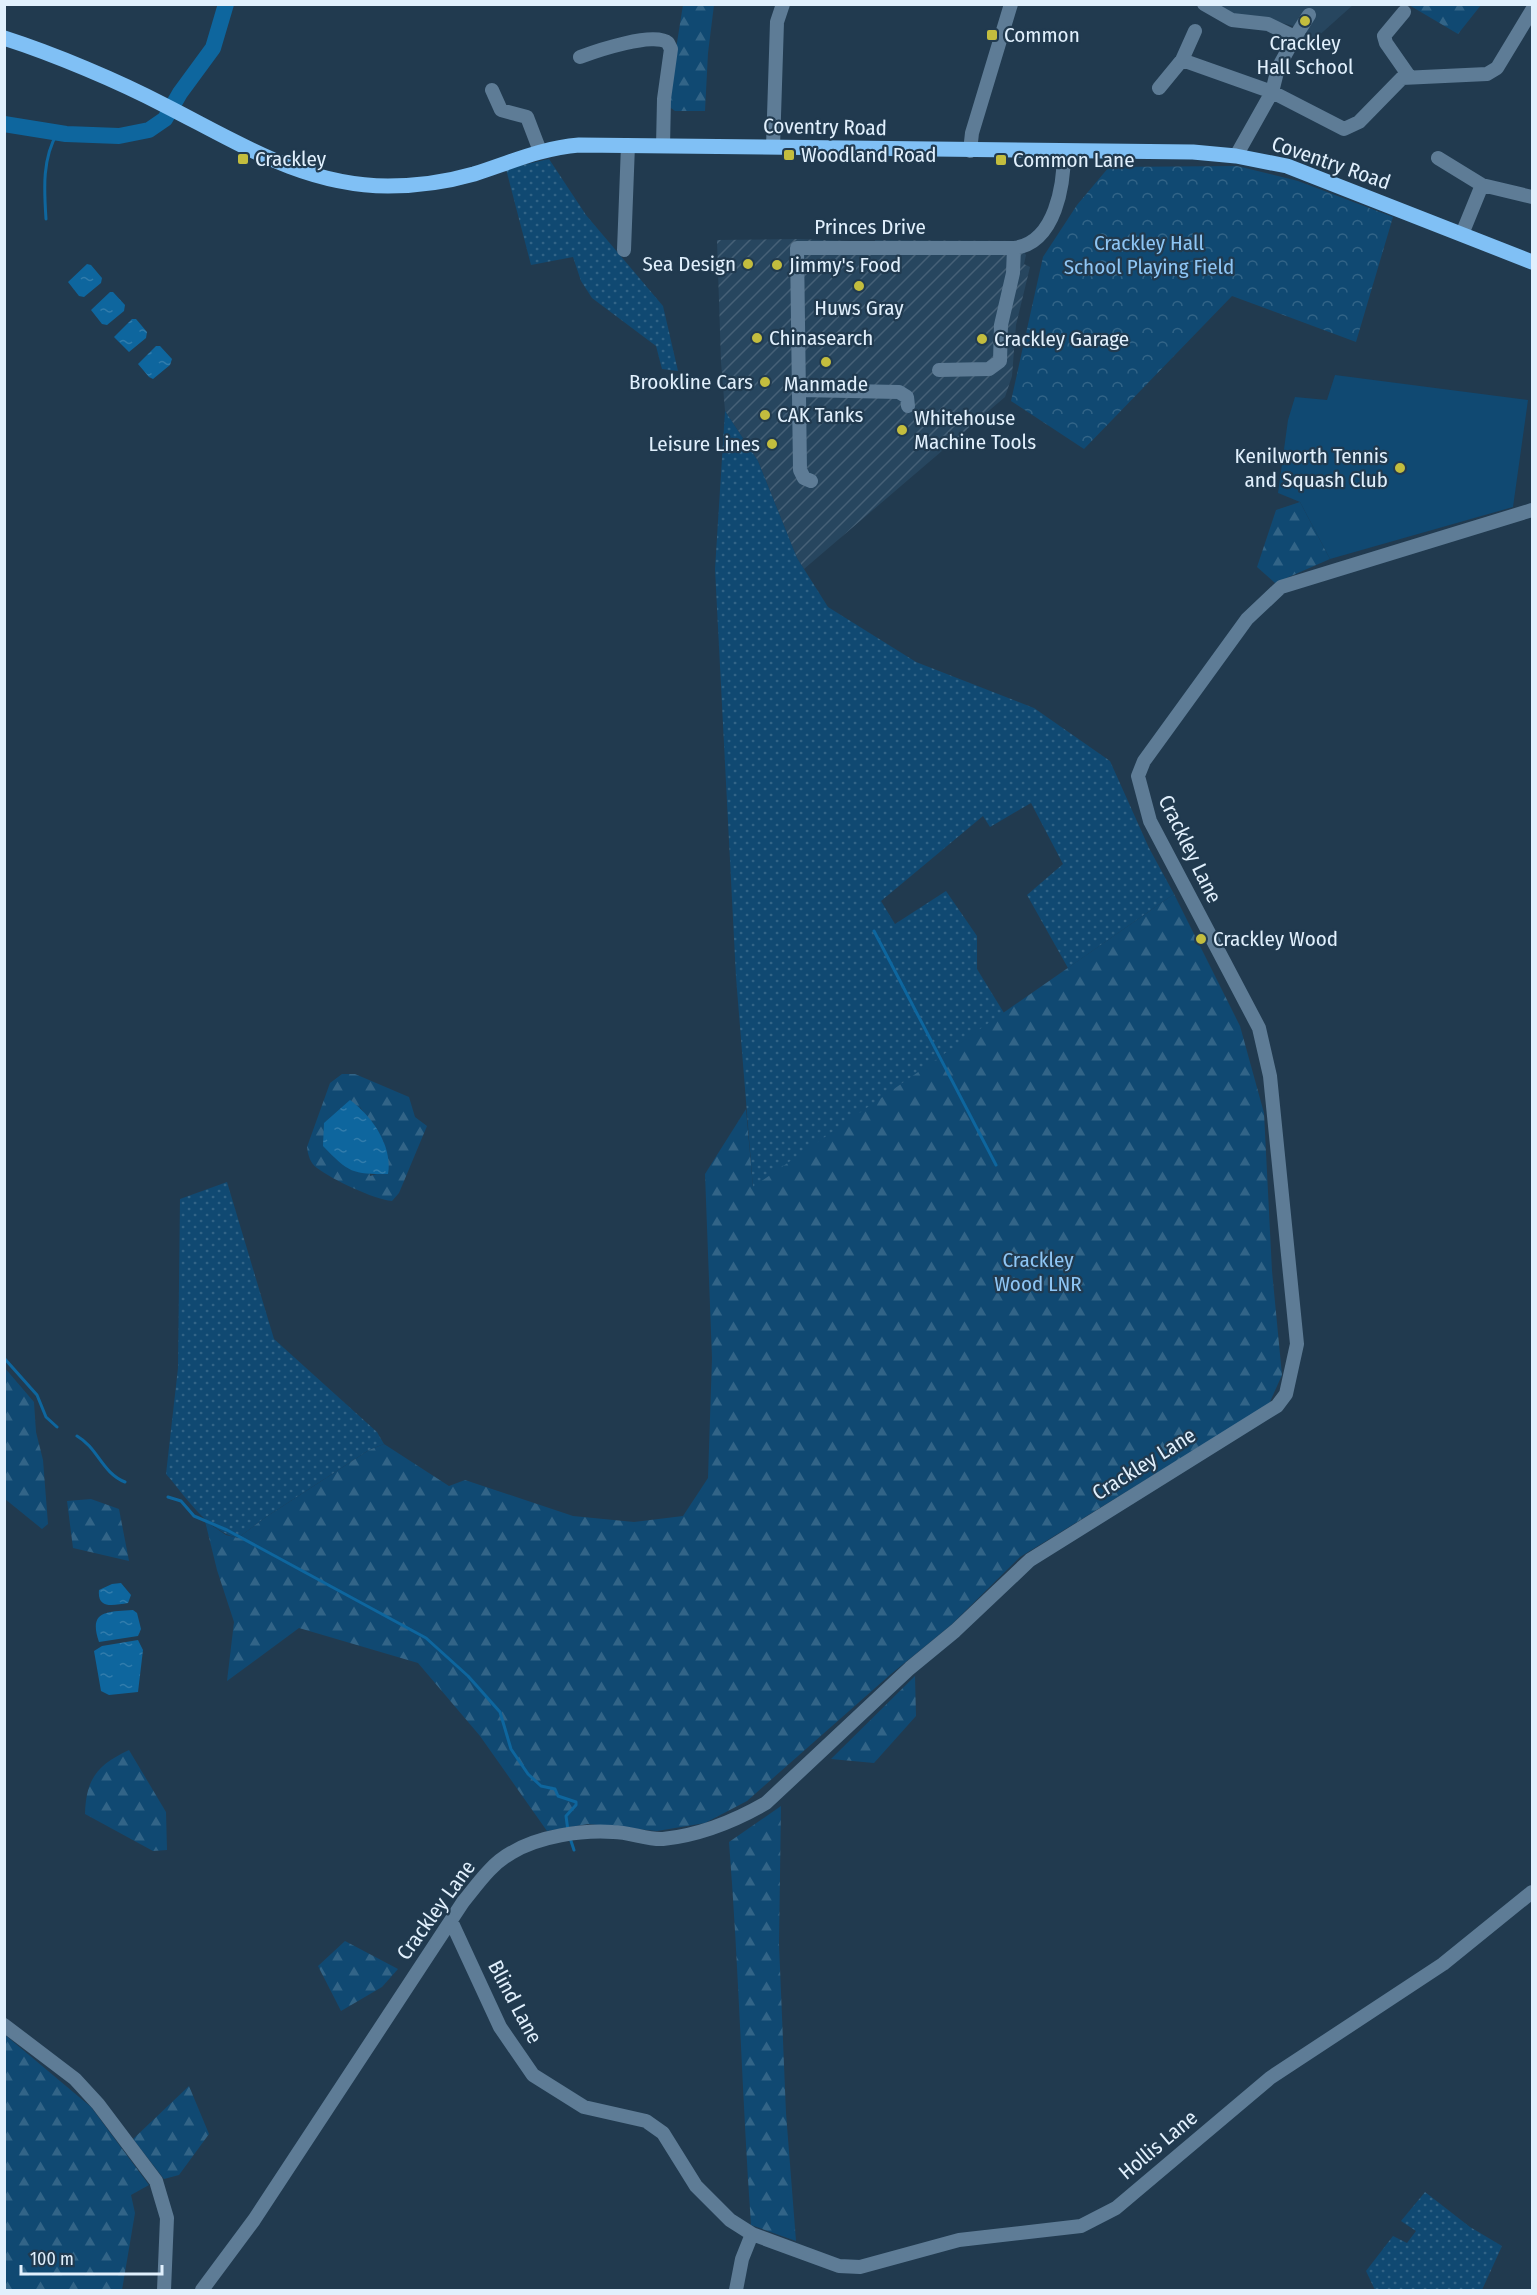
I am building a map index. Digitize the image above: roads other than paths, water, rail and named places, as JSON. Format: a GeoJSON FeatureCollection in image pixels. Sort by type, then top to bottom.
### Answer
{"type":"FeatureCollection","features":[{"type":"Feature","properties":{"kind":"main road","name":"Coventry Road"},"geometry":{"type":"LineString","coordinates":[[4,38],[171,108],[271,160],[300,172],[342,183],[388,186],[436,183],[472,174],[540,151],[579,145],[1193,152],[1236,156],[1280,164],[1317,176],[1533,262]]}},
{"type":"Feature","properties":{"kind":"street"},"geometry":{"type":"LineString","coordinates":[[773,147],[777,22],[783,4]]}},
{"type":"Feature","properties":{"kind":"street"},"geometry":{"type":"LineString","coordinates":[[970,151],[972,133],[1011,4]]}},
{"type":"Feature","properties":{"kind":"street"},"geometry":{"type":"LineString","coordinates":[[1204,4],[1232,20],[1268,24],[1295,37]]}},
{"type":"Feature","properties":{"kind":"street"},"geometry":{"type":"LineString","coordinates":[[1182,60],[1272,92],[1344,129],[1359,122],[1402,78],[1487,74],[1497,68],[1533,10]]}},
{"type":"Feature","properties":{"kind":"street"},"geometry":{"type":"LineString","coordinates":[[1404,12],[1384,36],[1386,43],[1409,76]]}},
{"type":"Feature","properties":{"kind":"street"},"geometry":{"type":"LineString","coordinates":[[1236,156],[1272,92],[1278,68],[1309,15]]}},
{"type":"Feature","properties":{"kind":"street"},"geometry":{"type":"LineString","coordinates":[[1159,87],[1182,60],[1195,31]]}},
{"type":"Feature","properties":{"kind":"street"},"geometry":{"type":"LineString","coordinates":[[580,57],[605,47],[636,42],[658,39],[669,43],[671,49],[664,99],[663,146]]}},
{"type":"Feature","properties":{"kind":"street"},"geometry":{"type":"LineString","coordinates":[[492,90],[501,110],[525,115],[530,120],[540,151]]}},
{"type":"Feature","properties":{"kind":"street"},"geometry":{"type":"LineString","coordinates":[[624,250],[628,146]]}},
{"type":"Feature","properties":{"kind":"street"},"geometry":{"type":"LineString","coordinates":[[939,369],[989,369],[1000,361],[1001,325],[1013,273],[1014,248],[1031,243],[1049,219],[1062,186],[1064,151]]}},
{"type":"Feature","properties":{"kind":"street"},"geometry":{"type":"LineString","coordinates":[[1438,158],[1482,185],[1533,197]]}},
{"type":"Feature","properties":{"kind":"street"},"geometry":{"type":"LineString","coordinates":[[1462,234],[1482,185]]}},
{"type":"Feature","properties":{"kind":"street","name":"Princes Drive"},"geometry":{"type":"LineString","coordinates":[[811,481],[804,478],[800,470],[797,248],[1014,248]]}},
{"type":"Feature","properties":{"kind":"street"},"geometry":{"type":"LineString","coordinates":[[799,390],[899,392],[907,397],[908,406]]}},
{"type":"Feature","properties":{"kind":"street","name":"Crackley Lane"},"geometry":{"type":"LineString","coordinates":[[202,2290],[254,2220],[451,1922],[490,1869],[510,1853],[567,1835],[613,1832],[661,1839],[711,1831],[766,1803],[910,1668],[955,1631],[1030,1560],[1277,1406],[1286,1394],[1297,1344],[1270,1076],[1259,1028],[1150,821],[1138,776],[1144,761],[1247,619],[1281,587],[1533,510]]}},
{"type":"Feature","properties":{"kind":"street","name":"Hollis Lane"},"geometry":{"type":"LineString","coordinates":[[752,2234],[838,2266],[860,2267],[959,2240],[1081,2226],[1116,2208],[1270,2078],[1443,1964],[1533,1892]]}},
{"type":"Feature","properties":{"kind":"street","name":"Blind Lane"},"geometry":{"type":"LineString","coordinates":[[451,1922],[500,2027],[533,2075],[584,2107],[646,2121],[663,2133],[696,2186],[730,2220],[752,2234]]}},
{"type":"Feature","properties":{"kind":"street"},"geometry":{"type":"LineString","coordinates":[[4,2025],[75,2079],[98,2104],[156,2181],[167,2218],[164,2290]]}},
{"type":"Feature","properties":{"kind":"street"},"geometry":{"type":"LineString","coordinates":[[735,2290],[742,2259],[752,2234]]}},
{"type":"Feature","properties":{"kind":"water"},"geometry":{"type":"Polygon","coordinates":[[[87,264],[91,265],[102,278],[101,283],[84,297],[79,296],[68,282],[87,264]]]}},
{"type":"Feature","properties":{"kind":"water"},"geometry":{"type":"Polygon","coordinates":[[[110,292],[113,292],[125,305],[124,311],[107,325],[102,324],[91,310],[110,292]]]}},
{"type":"Feature","properties":{"kind":"water"},"geometry":{"type":"Polygon","coordinates":[[[132,319],[136,319],[147,332],[146,338],[129,352],[114,337],[132,319]]]}},
{"type":"Feature","properties":{"kind":"water"},"geometry":{"type":"Polygon","coordinates":[[[156,346],[160,346],[172,359],[170,365],[153,379],[138,364],[156,346]]]}},
{"type":"Feature","properties":{"kind":"water"},"geometry":{"type":"Polygon","coordinates":[[[350,1100],[366,1114],[384,1142],[389,1163],[388,1174],[352,1170],[339,1162],[323,1146],[324,1123],[350,1100]]]}},
{"type":"Feature","properties":{"kind":"water"},"geometry":{"type":"Polygon","coordinates":[[[121,1583],[131,1595],[128,1603],[107,1605],[101,1601],[99,1590],[121,1583]]]}},
{"type":"Feature","properties":{"kind":"water"},"geometry":{"type":"Polygon","coordinates":[[[133,1610],[137,1613],[141,1629],[138,1636],[99,1642],[96,1632],[98,1618],[115,1611],[133,1610]]]}},
{"type":"Feature","properties":{"kind":"water"},"geometry":{"type":"Polygon","coordinates":[[[138,1640],[143,1650],[138,1692],[109,1695],[101,1691],[94,1651],[102,1646],[138,1640]]]}},
{"type":"Feature","properties":{"kind":"waterway"},"geometry":{"type":"LineString","coordinates":[[4,124],[66,134],[119,136],[149,130],[165,119],[180,93],[213,48],[226,4]]}},
{"type":"Feature","properties":{"kind":"waterway"},"geometry":{"type":"LineString","coordinates":[[46,219],[47,163],[58,132]]}},
{"type":"Feature","properties":{"kind":"waterway"},"geometry":{"type":"LineString","coordinates":[[874,931],[996,1165]]}},
{"type":"Feature","properties":{"kind":"waterway"},"geometry":{"type":"LineString","coordinates":[[4,1358],[37,1395],[46,1417],[57,1427]]}},
{"type":"Feature","properties":{"kind":"waterway"},"geometry":{"type":"LineString","coordinates":[[77,1436],[90,1447],[111,1473],[125,1482]]}},
{"type":"Feature","properties":{"kind":"waterway"},"geometry":{"type":"LineString","coordinates":[[168,1497],[181,1501],[194,1516],[227,1530],[426,1638],[468,1676],[500,1712],[511,1749],[528,1774],[541,1786],[555,1789],[558,1796],[576,1802],[566,1816],[568,1831]]}},
{"type":"Feature","properties":{"kind":"waterway"},"geometry":{"type":"LineString","coordinates":[[570,1838],[574,1850]]}},
{"type":"Feature","properties":{"kind":"place","name":"Crackley Hall School"},"geometry":{"type":"Point","coordinates":[1305,21]}},
{"type":"Feature","properties":{"kind":"place","name":"Common"},"geometry":{"type":"Point","coordinates":[992,35]}},
{"type":"Feature","properties":{"kind":"place","name":"Woodland Road"},"geometry":{"type":"Point","coordinates":[789,155]}},
{"type":"Feature","properties":{"kind":"place","name":"Crackley"},"geometry":{"type":"Point","coordinates":[243,159]}},
{"type":"Feature","properties":{"kind":"place","name":"Common Lane"},"geometry":{"type":"Point","coordinates":[1001,160]}},
{"type":"Feature","properties":{"kind":"place","name":"Sea Design"},"geometry":{"type":"Point","coordinates":[748,264]}},
{"type":"Feature","properties":{"kind":"place","name":"Jimmy's Food"},"geometry":{"type":"Point","coordinates":[777,265]}},
{"type":"Feature","properties":{"kind":"place","name":"Huws Gray"},"geometry":{"type":"Point","coordinates":[859,286]}},
{"type":"Feature","properties":{"kind":"place","name":"Chinasearch"},"geometry":{"type":"Point","coordinates":[757,338]}},
{"type":"Feature","properties":{"kind":"place","name":"Crackley Garage"},"geometry":{"type":"Point","coordinates":[982,339]}},
{"type":"Feature","properties":{"kind":"place","name":"Manmade"},"geometry":{"type":"Point","coordinates":[826,362]}},
{"type":"Feature","properties":{"kind":"place","name":"Brookline Cars"},"geometry":{"type":"Point","coordinates":[765,382]}},
{"type":"Feature","properties":{"kind":"place","name":"CAK Tanks"},"geometry":{"type":"Point","coordinates":[765,415]}},
{"type":"Feature","properties":{"kind":"place","name":"Whitehouse Machine Tools"},"geometry":{"type":"Point","coordinates":[902,430]}},
{"type":"Feature","properties":{"kind":"place","name":"Leisure Lines"},"geometry":{"type":"Point","coordinates":[772,444]}},
{"type":"Feature","properties":{"kind":"place","name":"Kenilworth Tennis and Squash Club"},"geometry":{"type":"Point","coordinates":[1400,468]}},
{"type":"Feature","properties":{"kind":"place","name":"Crackley Wood"},"geometry":{"type":"Point","coordinates":[1201,939]}},
{"type":"Feature","properties":{"kind":"park label","name":"Crackley Hall School Playing Field"},"geometry":{"type":"Point","coordinates":[1149,255]}},
{"type":"Feature","properties":{"kind":"park label","name":"Crackley Wood LNR"},"geometry":{"type":"Point","coordinates":[1038,1272]}}]}
